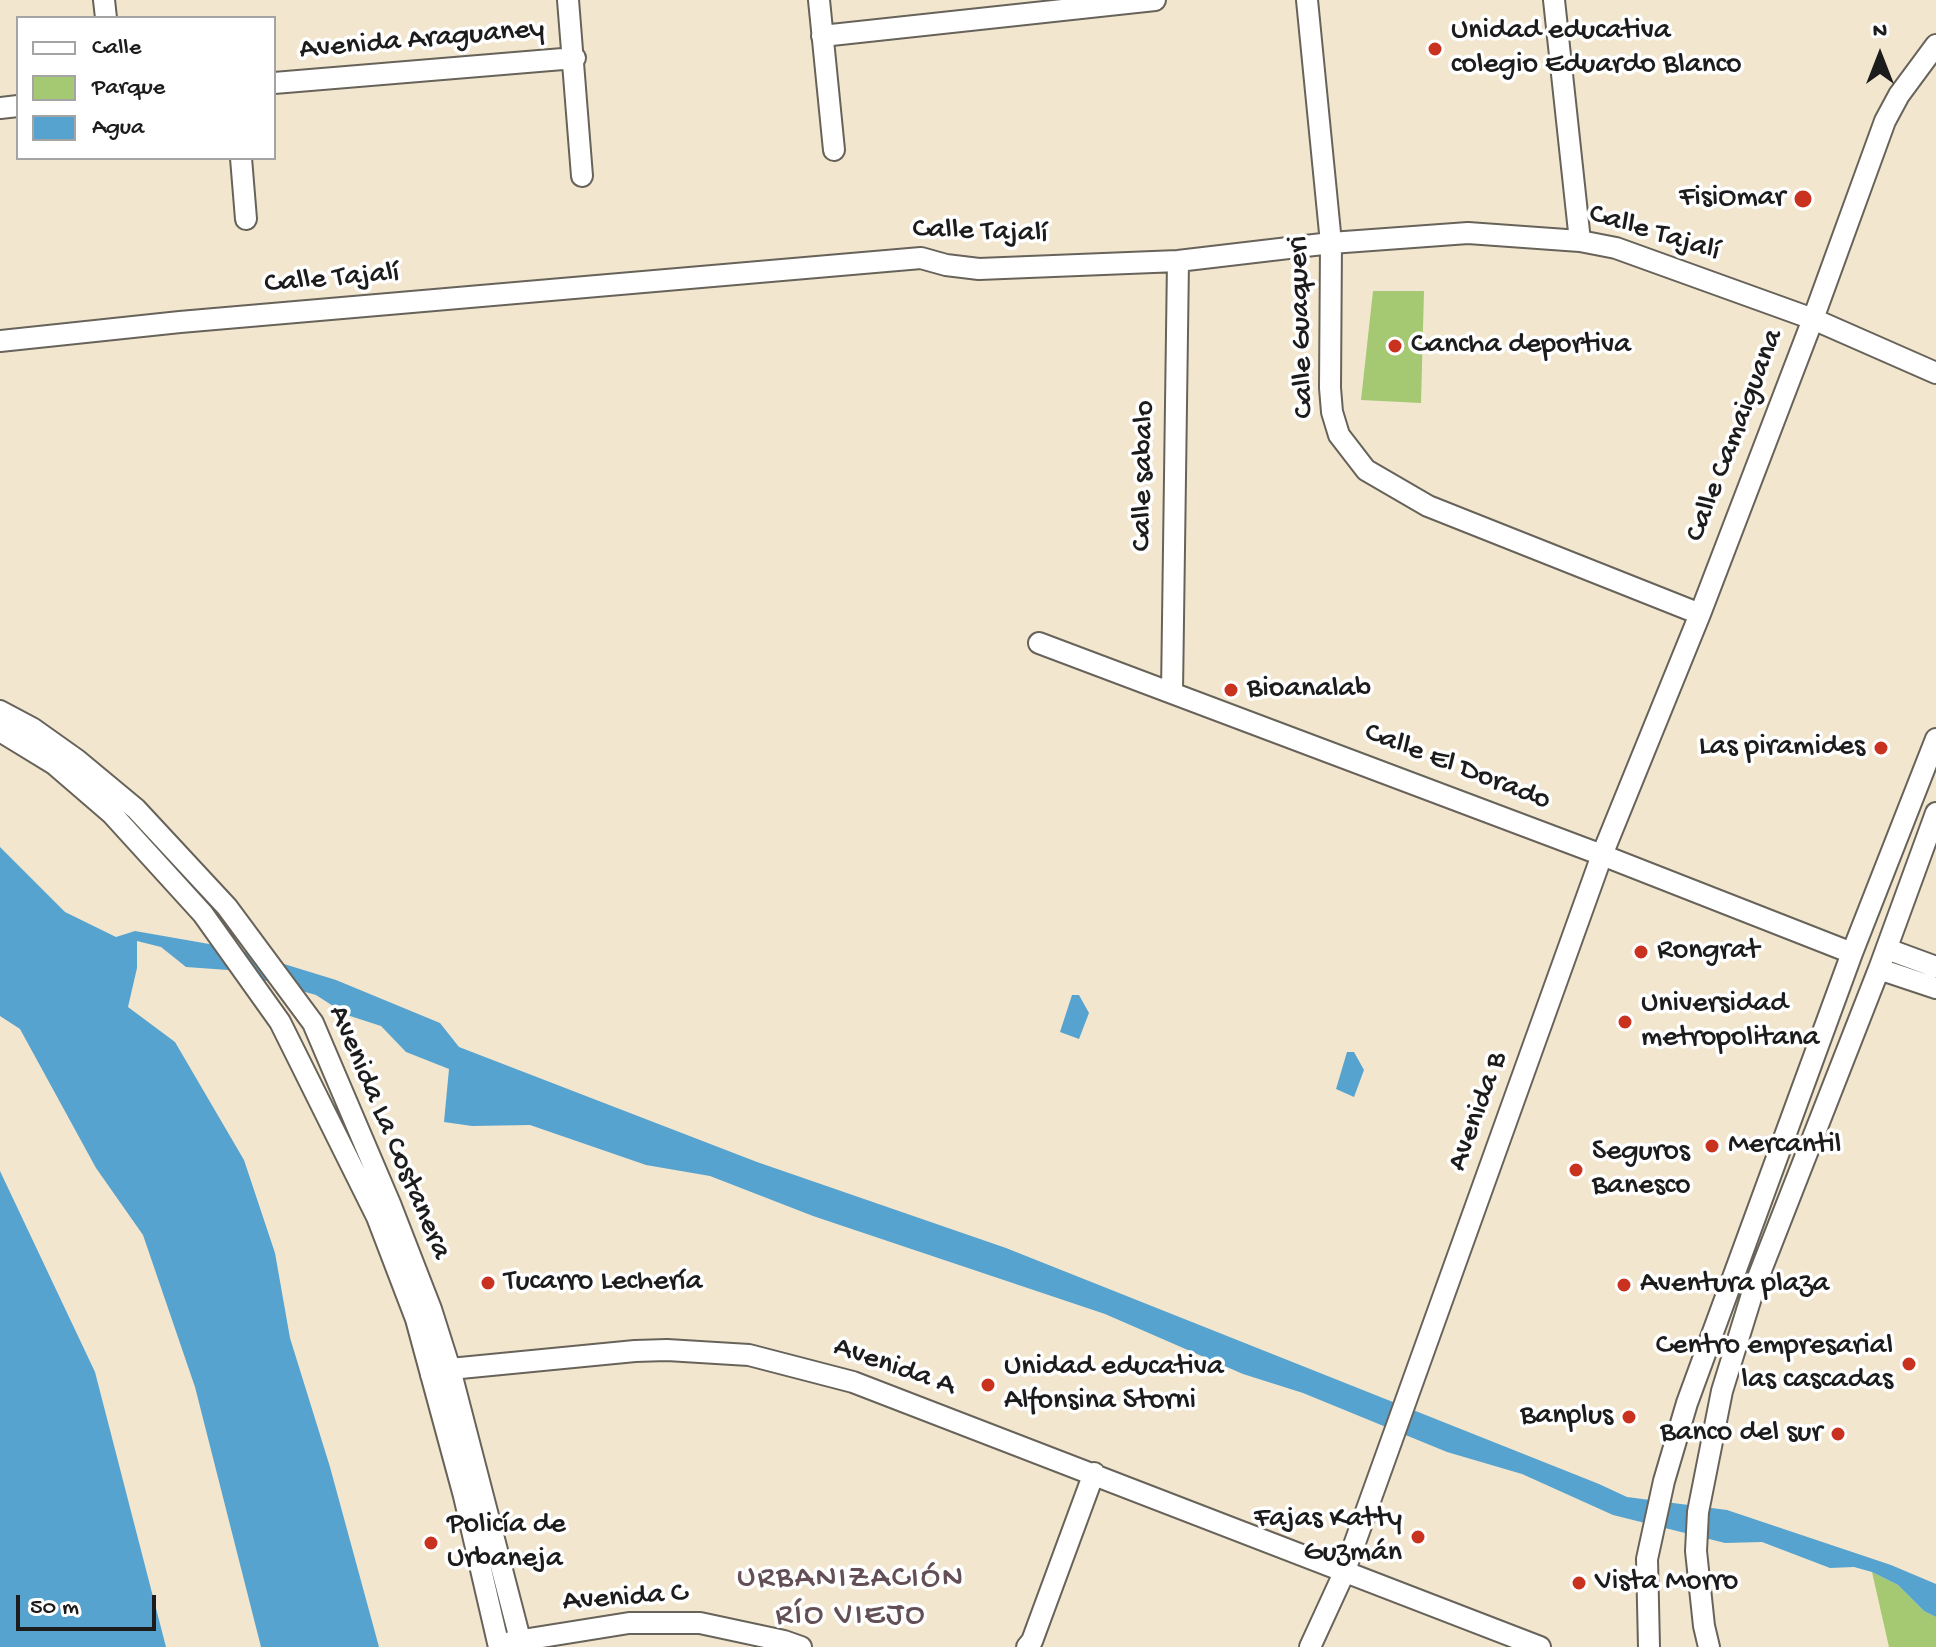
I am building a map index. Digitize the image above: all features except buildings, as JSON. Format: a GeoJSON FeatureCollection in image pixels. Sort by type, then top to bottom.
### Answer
{"type":"FeatureCollection","features":[{"type":"Feature","properties":{"kind":"street"},"geometry":{"type":"LineString","coordinates":[[568,0],[582,176]]}},
{"type":"Feature","properties":{"kind":"street"},"geometry":{"type":"LineString","coordinates":[[819,0],[834,150]]}},
{"type":"Feature","properties":{"kind":"street"},"geometry":{"type":"LineString","coordinates":[[822,36],[1155,0]]}},
{"type":"Feature","properties":{"kind":"street","name":"Calle Guaqueri"},"geometry":{"type":"LineString","coordinates":[[1307,0],[1331,243],[1332,412],[1339,435],[1366,470],[1428,506],[1700,614]]}},
{"type":"Feature","properties":{"kind":"street"},"geometry":{"type":"LineString","coordinates":[[1554,0],[1580,241]]}},
{"type":"Feature","properties":{"kind":"street","name":"Calle Camaiguana"},"geometry":{"type":"LineString","coordinates":[[1602,855],[1700,614],[1885,121],[1899,95],[1936,45]]}},
{"type":"Feature","properties":{"kind":"street","name":"Avenida Araguaney"},"geometry":{"type":"LineString","coordinates":[[276,83],[575,58]]}},
{"type":"Feature","properties":{"kind":"street"},"geometry":{"type":"LineString","coordinates":[[241,160],[246,219]]}},
{"type":"Feature","properties":{"kind":"street","name":"Calle Tajalí"},"geometry":{"type":"LineString","coordinates":[[0,341],[180,322],[921,258],[979,269],[1178,261],[1331,243],[1468,233],[1580,241],[1616,248],[1813,319],[1936,373]]}},
{"type":"Feature","properties":{"kind":"street","name":"Calle sabalo"},"geometry":{"type":"LineString","coordinates":[[1172,692],[1178,261]]}},
{"type":"Feature","properties":{"kind":"street","name":"Calle El Dorado"},"geometry":{"type":"LineString","coordinates":[[1039,643],[1602,855],[1852,953]]}},
{"type":"Feature","properties":{"kind":"street","name":"Avenida La Costanera"},"geometry":{"type":"LineString","coordinates":[[0,711],[32,728],[66,752],[136,809],[227,907],[313,1023],[431,1309],[464,1496],[499,1646]]}},
{"type":"Feature","properties":{"kind":"street","name":"Avenida La Costanera"},"geometry":{"type":"LineString","coordinates":[[0,731],[54,764],[112,814],[203,914],[280,1022],[377,1217],[440,1372],[521,1643]]}},
{"type":"Feature","properties":{"kind":"street"},"geometry":{"type":"LineString","coordinates":[[1649,1647],[1647,1559],[1664,1481],[1687,1403],[1852,953],[1936,739]]}},
{"type":"Feature","properties":{"kind":"street"},"geometry":{"type":"LineString","coordinates":[[1709,1647],[1696,1551],[1702,1479],[1722,1391],[1754,1288],[1887,949],[1936,813]]}},
{"type":"Feature","properties":{"kind":"street","name":"Avenida B"},"geometry":{"type":"LineString","coordinates":[[1344,1573],[1602,855]]}},
{"type":"Feature","properties":{"kind":"street"},"geometry":{"type":"LineString","coordinates":[[1887,949],[1936,967]]}},
{"type":"Feature","properties":{"kind":"street"},"geometry":{"type":"LineString","coordinates":[[1879,969],[1936,988]]}},
{"type":"Feature","properties":{"kind":"street","name":"Avenida A"},"geometry":{"type":"LineString","coordinates":[[440,1372],[564,1356],[646,1351],[749,1355],[853,1382],[1540,1647]]}},
{"type":"Feature","properties":{"kind":"street"},"geometry":{"type":"LineString","coordinates":[[1027,1647],[1032,1641],[1094,1473]]}},
{"type":"Feature","properties":{"kind":"street"},"geometry":{"type":"LineString","coordinates":[[1310,1647],[1344,1573]]}},
{"type":"Feature","properties":{"kind":"street","name":"Avenida C"},"geometry":{"type":"LineString","coordinates":[[499,1646],[629,1623],[700,1623],[797,1646]]}},
{"type":"Feature","properties":{"kind":"green space","name":"Cancha deportiva"},"geometry":{"type":"Polygon","coordinates":[[[1373,291],[1424,291],[1421,403],[1361,400],[1373,291]]]}},
{"type":"Feature","properties":{"kind":"green space"},"geometry":{"type":"Polygon","coordinates":[[[1872,1572],[1898,1585],[1924,1611],[1936,1617],[1936,1647],[1889,1647],[1872,1572]]]}},
{"type":"Feature","properties":{"kind":"water"},"geometry":{"type":"Polygon","coordinates":[[[0,847],[65,912],[116,937],[135,931],[232,948],[336,980],[440,1023],[459,1047],[757,1162],[1006,1248],[1627,1497],[1727,1510],[1891,1565],[1936,1584],[1936,1617],[1924,1611],[1898,1585],[1872,1572],[1854,1567],[1830,1568],[1762,1542],[1725,1543],[1613,1515],[1522,1474],[1447,1452],[1303,1393],[1243,1374],[1105,1314],[813,1216],[710,1176],[646,1165],[530,1125],[472,1126],[444,1122],[449,1069],[406,1052],[381,1026],[347,1015],[316,995],[228,970],[186,967],[161,947],[137,941],[137,968],[128,1007],[175,1042],[244,1160],[275,1253],[290,1338],[330,1467],[379,1647],[261,1647],[195,1387],[143,1235],[96,1168],[20,1029],[0,1016],[0,847]]]}},
{"type":"Feature","properties":{"kind":"water"},"geometry":{"type":"Polygon","coordinates":[[[1072,995],[1079,995],[1089,1013],[1079,1039],[1060,1032],[1072,995]]]}},
{"type":"Feature","properties":{"kind":"water"},"geometry":{"type":"Polygon","coordinates":[[[1347,1052],[1354,1052],[1364,1070],[1354,1097],[1336,1089],[1347,1052]]]}},
{"type":"Feature","properties":{"kind":"water"},"geometry":{"type":"Polygon","coordinates":[[[0,1171],[95,1372],[166,1647],[0,1647],[0,1171]]]}},
{"type":"Feature","properties":{"kind":"place","name":"Unidad educativa colegio Eduardo Blanco"},"geometry":{"type":"Point","coordinates":[1435,49]}},
{"type":"Feature","properties":{"kind":"place","name":"FisiOmar"},"geometry":{"type":"Point","coordinates":[1803,199]}},
{"type":"Feature","properties":{"kind":"place","name":"Cancha deportiva"},"geometry":{"type":"Point","coordinates":[1395,346]}},
{"type":"Feature","properties":{"kind":"place","name":"Bioanalab"},"geometry":{"type":"Point","coordinates":[1231,690]}},
{"type":"Feature","properties":{"kind":"place","name":"Las piramides"},"geometry":{"type":"Point","coordinates":[1881,748]}},
{"type":"Feature","properties":{"kind":"place","name":"Rongrat"},"geometry":{"type":"Point","coordinates":[1641,952]}},
{"type":"Feature","properties":{"kind":"place","name":"Universidad metropolitana"},"geometry":{"type":"Point","coordinates":[1625,1022]}},
{"type":"Feature","properties":{"kind":"place","name":"Mercantil"},"geometry":{"type":"Point","coordinates":[1712,1146]}},
{"type":"Feature","properties":{"kind":"place","name":"Seguros Banesco"},"geometry":{"type":"Point","coordinates":[1576,1170]}},
{"type":"Feature","properties":{"kind":"place","name":"Tucarro Lechería"},"geometry":{"type":"Point","coordinates":[488,1283]}},
{"type":"Feature","properties":{"kind":"place","name":"Aventura plaza"},"geometry":{"type":"Point","coordinates":[1624,1285]}},
{"type":"Feature","properties":{"kind":"place","name":"Centro empresarial las cascadas"},"geometry":{"type":"Point","coordinates":[1909,1364]}},
{"type":"Feature","properties":{"kind":"place","name":"Unidad educativa Alfonsina Storni"},"geometry":{"type":"Point","coordinates":[988,1385]}},
{"type":"Feature","properties":{"kind":"place","name":"Banplus"},"geometry":{"type":"Point","coordinates":[1629,1417]}},
{"type":"Feature","properties":{"kind":"place","name":"Banco del sur"},"geometry":{"type":"Point","coordinates":[1838,1434]}},
{"type":"Feature","properties":{"kind":"place","name":"Fajas Katty Guzmán"},"geometry":{"type":"Point","coordinates":[1418,1537]}},
{"type":"Feature","properties":{"kind":"place","name":"Policía de Urbaneja"},"geometry":{"type":"Point","coordinates":[431,1543]}},
{"type":"Feature","properties":{"kind":"place","name":"Vista Morro"},"geometry":{"type":"Point","coordinates":[1579,1583]}},
{"type":"Feature","properties":{"kind":"district","name":"URBANIZACIÓN RÍO VIEJO"},"geometry":{"type":"Point","coordinates":[851,1598]}}]}
